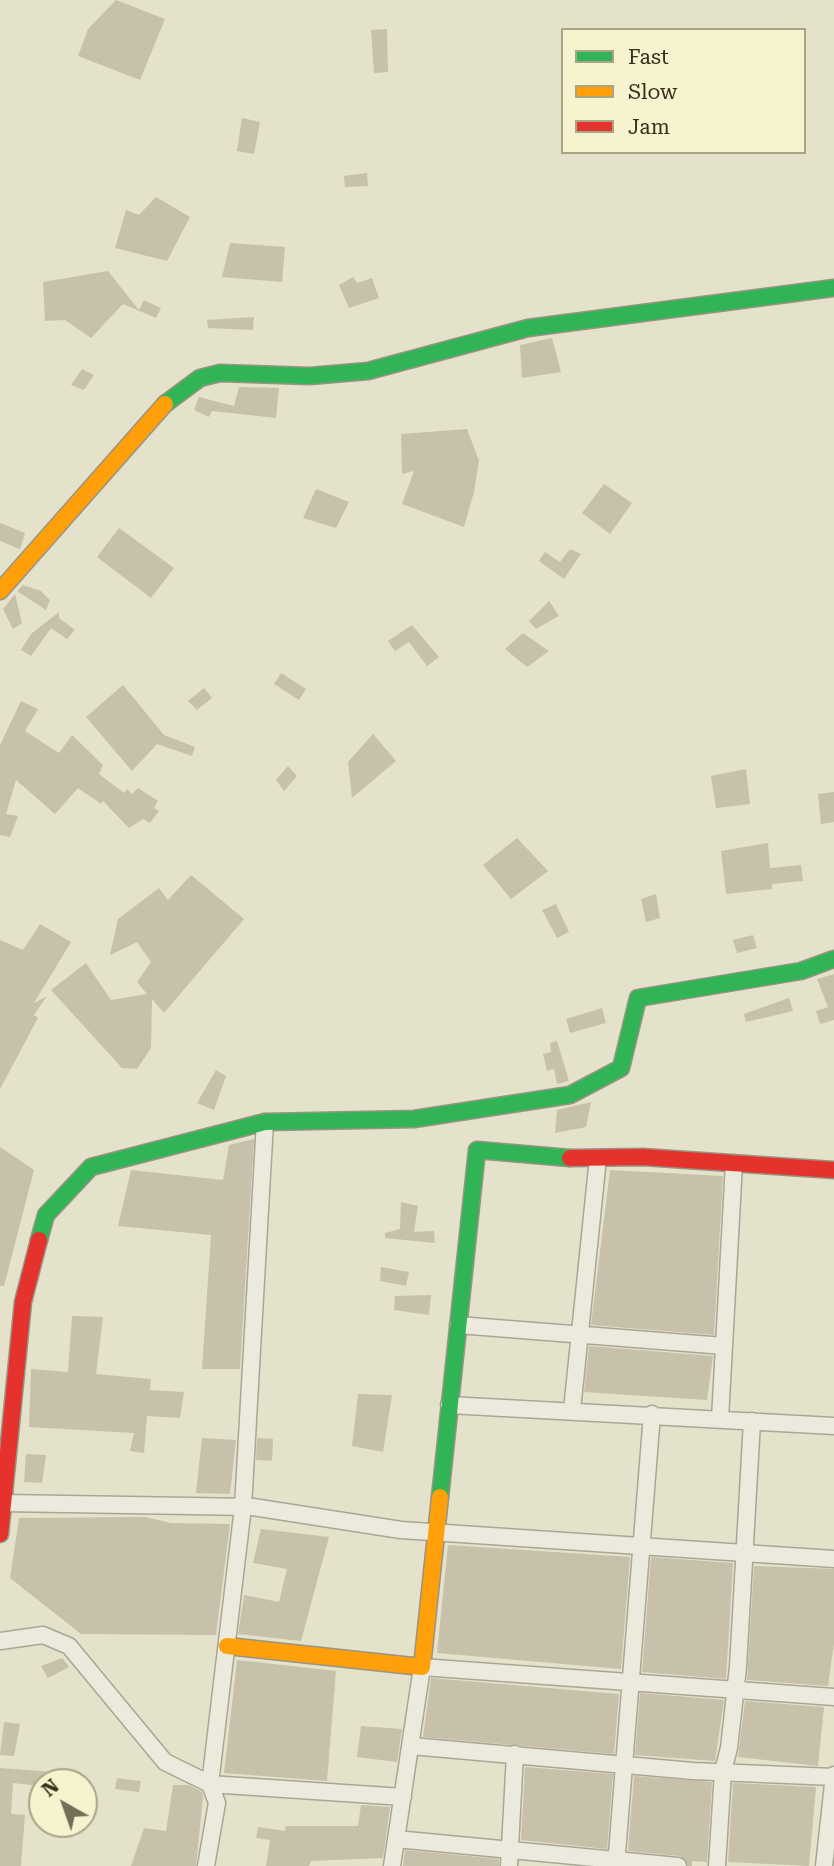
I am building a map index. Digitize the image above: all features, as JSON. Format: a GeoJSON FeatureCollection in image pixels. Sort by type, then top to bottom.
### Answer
{"type":"FeatureCollection","features":[{"type":"Feature","properties":{"kind":"street"},"geometry":{"type":"LineString","coordinates":[[0,591],[169,400],[200,378],[220,373],[310,376],[368,371],[528,328],[834,288]]}},
{"type":"Feature","properties":{"kind":"street"},"geometry":{"type":"LineString","coordinates":[[0,1534],[23,1301],[46,1215],[91,1167],[265,1122],[414,1119],[570,1095],[621,1068],[638,998],[801,971],[834,959]]}},
{"type":"Feature","properties":{"kind":"street"},"geometry":{"type":"LineString","coordinates":[[206,1866],[217,1803],[210,1784],[243,1507],[265,1122]]}},
{"type":"Feature","properties":{"kind":"street"},"geometry":{"type":"LineString","coordinates":[[392,1866],[422,1667],[438,1533],[477,1150],[545,1158],[734,1163],[834,1170]]}},
{"type":"Feature","properties":{"kind":"street"},"geometry":{"type":"LineString","coordinates":[[572,1410],[598,1158]]}},
{"type":"Feature","properties":{"kind":"street"},"geometry":{"type":"LineString","coordinates":[[720,1419],[734,1163]]}},
{"type":"Feature","properties":{"kind":"street"},"geometry":{"type":"LineString","coordinates":[[458,1325],[724,1346]]}},
{"type":"Feature","properties":{"kind":"street"},"geometry":{"type":"LineString","coordinates":[[449,1405],[834,1426]]}},
{"type":"Feature","properties":{"kind":"street"},"geometry":{"type":"LineString","coordinates":[[616,1863],[652,1414]]}},
{"type":"Feature","properties":{"kind":"street"},"geometry":{"type":"LineString","coordinates":[[717,1866],[723,1771],[729,1748],[736,1690],[752,1420]]}},
{"type":"Feature","properties":{"kind":"street"},"geometry":{"type":"LineString","coordinates":[[2,1503],[243,1507],[438,1533],[834,1559]]}},
{"type":"Feature","properties":{"kind":"street"},"geometry":{"type":"LineString","coordinates":[[0,1641],[43,1635],[69,1646],[165,1762],[210,1784],[403,1797]]}},
{"type":"Feature","properties":{"kind":"street"},"geometry":{"type":"LineString","coordinates":[[227,1646],[422,1667],[834,1697]]}},
{"type":"Feature","properties":{"kind":"street"},"geometry":{"type":"LineString","coordinates":[[411,1746],[625,1764],[834,1777],[824,1866]]}},
{"type":"Feature","properties":{"kind":"street"},"geometry":{"type":"LineString","coordinates":[[509,1858],[515,1754]]}},
{"type":"Feature","properties":{"kind":"street"},"geometry":{"type":"LineString","coordinates":[[396,1839],[509,1858],[678,1866]]}},
{"type":"Feature","properties":{"kind":"building"},"geometry":{"type":"Polygon","coordinates":[[[116,0],[165,19],[140,80],[78,56],[88,29],[116,0]]]}},
{"type":"Feature","properties":{"kind":"building"},"geometry":{"type":"Polygon","coordinates":[[[387,29],[388,72],[374,73],[371,30],[387,29]]]}},
{"type":"Feature","properties":{"kind":"building"},"geometry":{"type":"Polygon","coordinates":[[[242,118],[260,122],[254,154],[237,151],[242,118]]]}},
{"type":"Feature","properties":{"kind":"building"},"geometry":{"type":"Polygon","coordinates":[[[367,173],[368,186],[345,187],[344,176],[367,173]]]}},
{"type":"Feature","properties":{"kind":"building"},"geometry":{"type":"Polygon","coordinates":[[[156,197],[190,217],[167,261],[115,248],[126,210],[139,215],[156,197]]]}},
{"type":"Feature","properties":{"kind":"building"},"geometry":{"type":"Polygon","coordinates":[[[230,243],[285,247],[282,282],[222,277],[230,243]]]}},
{"type":"Feature","properties":{"kind":"building"},"geometry":{"type":"Polygon","coordinates":[[[108,271],[139,310],[144,300],[161,308],[156,318],[123,304],[91,338],[65,320],[45,321],[43,282],[108,271]]]}},
{"type":"Feature","properties":{"kind":"building"},"geometry":{"type":"Polygon","coordinates":[[[353,277],[357,283],[372,278],[379,298],[349,308],[339,285],[353,277]]]}},
{"type":"Feature","properties":{"kind":"building"},"geometry":{"type":"Polygon","coordinates":[[[254,317],[253,330],[208,328],[207,320],[254,317]]]}},
{"type":"Feature","properties":{"kind":"building"},"geometry":{"type":"Polygon","coordinates":[[[552,338],[561,372],[522,378],[520,345],[552,338]]]}},
{"type":"Feature","properties":{"kind":"building"},"geometry":{"type":"Polygon","coordinates":[[[82,369],[94,375],[84,390],[71,385],[82,369]]]}},
{"type":"Feature","properties":{"kind":"building"},"geometry":{"type":"Polygon","coordinates":[[[239,387],[279,388],[276,418],[212,411],[209,417],[194,410],[199,397],[234,406],[239,387]]]}},
{"type":"Feature","properties":{"kind":"building"},"geometry":{"type":"Polygon","coordinates":[[[467,429],[479,461],[464,527],[402,504],[414,471],[402,474],[401,434],[467,429]]]}},
{"type":"Feature","properties":{"kind":"building"},"geometry":{"type":"Polygon","coordinates":[[[604,484],[632,503],[610,534],[582,513],[604,484]]]}},
{"type":"Feature","properties":{"kind":"building"},"geometry":{"type":"Polygon","coordinates":[[[316,489],[349,502],[336,528],[303,518],[316,489]]]}},
{"type":"Feature","properties":{"kind":"building"},"geometry":{"type":"Polygon","coordinates":[[[0,523],[25,533],[20,549],[0,541],[0,523]]]}},
{"type":"Feature","properties":{"kind":"building"},"geometry":{"type":"Polygon","coordinates":[[[119,528],[174,568],[151,598],[97,557],[119,528]]]}},
{"type":"Feature","properties":{"kind":"building"},"geometry":{"type":"Polygon","coordinates":[[[570,549],[581,554],[564,579],[539,561],[545,552],[560,562],[570,549]]]}},
{"type":"Feature","properties":{"kind":"building"},"geometry":{"type":"Polygon","coordinates":[[[23,585],[41,591],[50,600],[46,610],[17,591],[23,585]]]}},
{"type":"Feature","properties":{"kind":"building"},"geometry":{"type":"Polygon","coordinates":[[[15,594],[22,623],[13,629],[3,609],[15,594]]]}},
{"type":"Feature","properties":{"kind":"building"},"geometry":{"type":"Polygon","coordinates":[[[549,601],[559,616],[536,629],[529,621],[549,601]]]}},
{"type":"Feature","properties":{"kind":"building"},"geometry":{"type":"Polygon","coordinates":[[[59,612],[59,618],[75,630],[67,639],[51,628],[31,656],[21,650],[31,634],[59,612]]]}},
{"type":"Feature","properties":{"kind":"building"},"geometry":{"type":"Polygon","coordinates":[[[412,625],[439,657],[427,666],[409,642],[395,651],[388,641],[412,625]]]}},
{"type":"Feature","properties":{"kind":"building"},"geometry":{"type":"Polygon","coordinates":[[[523,633],[549,651],[527,667],[505,649],[523,633]]]}},
{"type":"Feature","properties":{"kind":"building"},"geometry":{"type":"Polygon","coordinates":[[[281,673],[306,689],[299,700],[274,684],[281,673]]]}},
{"type":"Feature","properties":{"kind":"building"},"geometry":{"type":"Polygon","coordinates":[[[123,685],[164,735],[195,747],[192,756],[157,744],[132,771],[86,717],[123,685]]]}},
{"type":"Feature","properties":{"kind":"building"},"geometry":{"type":"Polygon","coordinates":[[[204,688],[212,698],[197,710],[188,701],[204,688]]]}},
{"type":"Feature","properties":{"kind":"building"},"geometry":{"type":"Polygon","coordinates":[[[21,701],[38,709],[25,731],[59,753],[72,735],[103,765],[99,774],[124,793],[127,789],[132,794],[138,788],[158,801],[154,808],[159,811],[150,823],[143,819],[129,828],[103,801],[101,804],[78,788],[55,814],[16,780],[6,814],[18,816],[10,837],[0,835],[0,745],[21,701]]]}},
{"type":"Feature","properties":{"kind":"building"},"geometry":{"type":"Polygon","coordinates":[[[373,734],[396,761],[352,798],[348,762],[373,734]]]}},
{"type":"Feature","properties":{"kind":"building"},"geometry":{"type":"Polygon","coordinates":[[[288,766],[297,776],[284,791],[276,780],[288,766]]]}},
{"type":"Feature","properties":{"kind":"building"},"geometry":{"type":"Polygon","coordinates":[[[746,769],[750,804],[716,808],[711,776],[746,769]]]}},
{"type":"Feature","properties":{"kind":"building"},"geometry":{"type":"Polygon","coordinates":[[[834,792],[834,822],[821,824],[818,794],[834,792]]]}},
{"type":"Feature","properties":{"kind":"building"},"geometry":{"type":"Polygon","coordinates":[[[517,838],[548,871],[511,899],[483,865],[517,838]]]}},
{"type":"Feature","properties":{"kind":"building"},"geometry":{"type":"Polygon","coordinates":[[[768,843],[770,868],[801,865],[803,881],[772,884],[772,889],[726,894],[721,851],[768,843]]]}},
{"type":"Feature","properties":{"kind":"building"},"geometry":{"type":"Polygon","coordinates":[[[191,875],[244,919],[164,1013],[152,999],[151,1048],[137,1069],[122,1068],[51,990],[86,963],[111,1000],[147,994],[137,982],[151,962],[137,942],[110,955],[118,919],[159,888],[168,900],[191,875]]]}},
{"type":"Feature","properties":{"kind":"building"},"geometry":{"type":"Polygon","coordinates":[[[656,894],[660,918],[646,922],[641,899],[656,894]]]}},
{"type":"Feature","properties":{"kind":"building"},"geometry":{"type":"Polygon","coordinates":[[[556,904],[569,932],[557,938],[542,910],[556,904]]]}},
{"type":"Feature","properties":{"kind":"building"},"geometry":{"type":"Polygon","coordinates":[[[40,924],[71,942],[34,1003],[47,996],[34,1015],[38,1018],[0,1089],[0,940],[23,950],[40,924]]]}},
{"type":"Feature","properties":{"kind":"building"},"geometry":{"type":"Polygon","coordinates":[[[753,935],[757,948],[737,953],[733,940],[753,935]]]}},
{"type":"Feature","properties":{"kind":"building"},"geometry":{"type":"Polygon","coordinates":[[[834,974],[834,1020],[820,1024],[816,1011],[828,1007],[817,979],[834,974]]]}},
{"type":"Feature","properties":{"kind":"building"},"geometry":{"type":"Polygon","coordinates":[[[789,998],[793,1011],[746,1022],[744,1014],[789,998]]]}},
{"type":"Feature","properties":{"kind":"building"},"geometry":{"type":"Polygon","coordinates":[[[602,1008],[606,1023],[570,1033],[566,1019],[602,1008]]]}},
{"type":"Feature","properties":{"kind":"building"},"geometry":{"type":"Polygon","coordinates":[[[557,1041],[569,1081],[557,1084],[554,1069],[547,1071],[543,1054],[551,1052],[550,1043],[557,1041]]]}},
{"type":"Feature","properties":{"kind":"building"},"geometry":{"type":"Polygon","coordinates":[[[216,1070],[226,1076],[214,1110],[197,1103],[216,1070]]]}},
{"type":"Feature","properties":{"kind":"building"},"geometry":{"type":"Polygon","coordinates":[[[591,1102],[586,1127],[555,1133],[557,1110],[591,1102]]]}},
{"type":"Feature","properties":{"kind":"building"},"geometry":{"type":"Polygon","coordinates":[[[254,1139],[240,1369],[202,1369],[211,1235],[118,1226],[131,1170],[223,1180],[229,1145],[254,1139]]]}},
{"type":"Feature","properties":{"kind":"building"},"geometry":{"type":"Polygon","coordinates":[[[0,1147],[34,1170],[4,1286],[0,1286],[0,1147]]]}},
{"type":"Feature","properties":{"kind":"building"},"geometry":{"type":"Polygon","coordinates":[[[610,1170],[723,1176],[714,1335],[591,1325],[610,1170]]]}},
{"type":"Feature","properties":{"kind":"building"},"geometry":{"type":"Polygon","coordinates":[[[401,1202],[418,1206],[414,1232],[434,1231],[435,1243],[385,1238],[385,1233],[400,1229],[401,1202]]]}},
{"type":"Feature","properties":{"kind":"building"},"geometry":{"type":"Polygon","coordinates":[[[381,1267],[409,1272],[406,1286],[380,1281],[381,1267]]]}},
{"type":"Feature","properties":{"kind":"building"},"geometry":{"type":"Polygon","coordinates":[[[431,1295],[429,1315],[394,1310],[395,1296],[431,1295]]]}},
{"type":"Feature","properties":{"kind":"building"},"geometry":{"type":"Polygon","coordinates":[[[72,1316],[103,1317],[96,1374],[151,1379],[150,1390],[184,1392],[180,1418],[147,1416],[144,1453],[130,1451],[134,1433],[29,1427],[31,1369],[68,1372],[72,1316]]]}},
{"type":"Feature","properties":{"kind":"building"},"geometry":{"type":"Polygon","coordinates":[[[589,1346],[713,1356],[707,1400],[584,1392],[589,1346]]]}},
{"type":"Feature","properties":{"kind":"building"},"geometry":{"type":"Polygon","coordinates":[[[358,1394],[392,1395],[383,1452],[352,1446],[358,1394]]]}},
{"type":"Feature","properties":{"kind":"building"},"geometry":{"type":"Polygon","coordinates":[[[202,1438],[236,1440],[230,1494],[196,1493],[202,1438]]]}},
{"type":"Feature","properties":{"kind":"building"},"geometry":{"type":"Polygon","coordinates":[[[257,1438],[273,1439],[272,1461],[256,1460],[257,1438]]]}},
{"type":"Feature","properties":{"kind":"building"},"geometry":{"type":"Polygon","coordinates":[[[26,1454],[46,1455],[42,1483],[24,1482],[26,1454]]]}},
{"type":"Feature","properties":{"kind":"building"},"geometry":{"type":"Polygon","coordinates":[[[145,1517],[171,1523],[230,1524],[216,1635],[81,1634],[10,1578],[19,1518],[145,1517]]]}},
{"type":"Feature","properties":{"kind":"building"},"geometry":{"type":"Polygon","coordinates":[[[261,1529],[329,1537],[301,1641],[238,1634],[244,1595],[279,1602],[287,1569],[253,1563],[261,1529]]]}},
{"type":"Feature","properties":{"kind":"building"},"geometry":{"type":"Polygon","coordinates":[[[448,1545],[630,1557],[621,1669],[437,1653],[448,1545]]]}},
{"type":"Feature","properties":{"kind":"building"},"geometry":{"type":"Polygon","coordinates":[[[651,1557],[733,1563],[726,1679],[642,1672],[651,1557]]]}},
{"type":"Feature","properties":{"kind":"building"},"geometry":{"type":"Polygon","coordinates":[[[754,1566],[834,1569],[834,1643],[828,1686],[747,1680],[754,1566]]]}},
{"type":"Feature","properties":{"kind":"building"},"geometry":{"type":"Polygon","coordinates":[[[62,1658],[69,1667],[48,1678],[41,1666],[62,1658]]]}},
{"type":"Feature","properties":{"kind":"building"},"geometry":{"type":"Polygon","coordinates":[[[237,1660],[336,1671],[327,1781],[224,1773],[237,1660]]]}},
{"type":"Feature","properties":{"kind":"building"},"geometry":{"type":"Polygon","coordinates":[[[431,1678],[619,1694],[614,1754],[423,1737],[431,1678]]]}},
{"type":"Feature","properties":{"kind":"building"},"geometry":{"type":"Polygon","coordinates":[[[640,1693],[724,1700],[715,1761],[635,1755],[640,1693]]]}},
{"type":"Feature","properties":{"kind":"building"},"geometry":{"type":"Polygon","coordinates":[[[745,1701],[824,1707],[818,1766],[738,1757],[745,1701]]]}},
{"type":"Feature","properties":{"kind":"building"},"geometry":{"type":"Polygon","coordinates":[[[4,1722],[20,1724],[14,1756],[0,1755],[4,1722]]]}},
{"type":"Feature","properties":{"kind":"building"},"geometry":{"type":"Polygon","coordinates":[[[361,1726],[402,1729],[397,1762],[357,1757],[361,1726]]]}},
{"type":"Feature","properties":{"kind":"building"},"geometry":{"type":"Polygon","coordinates":[[[525,1767],[613,1774],[607,1849],[521,1840],[525,1767]]]}},
{"type":"Feature","properties":{"kind":"building"},"geometry":{"type":"Polygon","coordinates":[[[0,1768],[28,1770],[28,1785],[13,1783],[11,1814],[25,1815],[21,1866],[0,1866],[0,1768]]]}},
{"type":"Feature","properties":{"kind":"building"},"geometry":{"type":"Polygon","coordinates":[[[634,1776],[712,1782],[707,1862],[692,1861],[692,1866],[688,1866],[680,1856],[628,1851],[634,1776]]]}},
{"type":"Feature","properties":{"kind":"building"},"geometry":{"type":"Polygon","coordinates":[[[117,1778],[141,1781],[139,1792],[115,1789],[117,1778]]]}},
{"type":"Feature","properties":{"kind":"building"},"geometry":{"type":"Polygon","coordinates":[[[733,1783],[816,1787],[809,1866],[728,1862],[733,1783]]]}},
{"type":"Feature","properties":{"kind":"building"},"geometry":{"type":"Polygon","coordinates":[[[173,1785],[189,1785],[202,1792],[196,1866],[131,1866],[144,1828],[166,1831],[173,1785]]]}},
{"type":"Feature","properties":{"kind":"building"},"geometry":{"type":"Polygon","coordinates":[[[361,1805],[390,1807],[383,1858],[311,1861],[309,1866],[266,1866],[270,1840],[256,1838],[258,1827],[285,1831],[286,1826],[358,1826],[361,1805]]]}},
{"type":"Feature","properties":{"kind":"building"},"geometry":{"type":"Polygon","coordinates":[[[405,1850],[499,1859],[499,1866],[403,1866],[405,1850]]]}},
{"type":"Feature","properties":{"kind":"traffic: fast"},"geometry":{"type":"LineString","coordinates":[[165,404],[200,378],[220,373],[310,376],[368,371],[528,328],[834,288]]}},
{"type":"Feature","properties":{"kind":"traffic: fast"},"geometry":{"type":"LineString","coordinates":[[39,1240],[46,1215],[91,1167],[265,1122],[414,1119],[570,1095],[621,1068],[638,998],[801,971],[834,959]]}},
{"type":"Feature","properties":{"kind":"traffic: fast"},"geometry":{"type":"LineString","coordinates":[[440,1497],[477,1150],[570,1158]]}},
{"type":"Feature","properties":{"kind":"traffic: slow"},"geometry":{"type":"LineString","coordinates":[[0,591],[165,404]]}},
{"type":"Feature","properties":{"kind":"traffic: slow"},"geometry":{"type":"LineString","coordinates":[[227,1646],[422,1667],[440,1497]]}},
{"type":"Feature","properties":{"kind":"traffic: jam"},"geometry":{"type":"LineString","coordinates":[[570,1158],[643,1157],[834,1170]]}},
{"type":"Feature","properties":{"kind":"traffic: jam"},"geometry":{"type":"LineString","coordinates":[[0,1534],[23,1302],[39,1240]]}}]}
